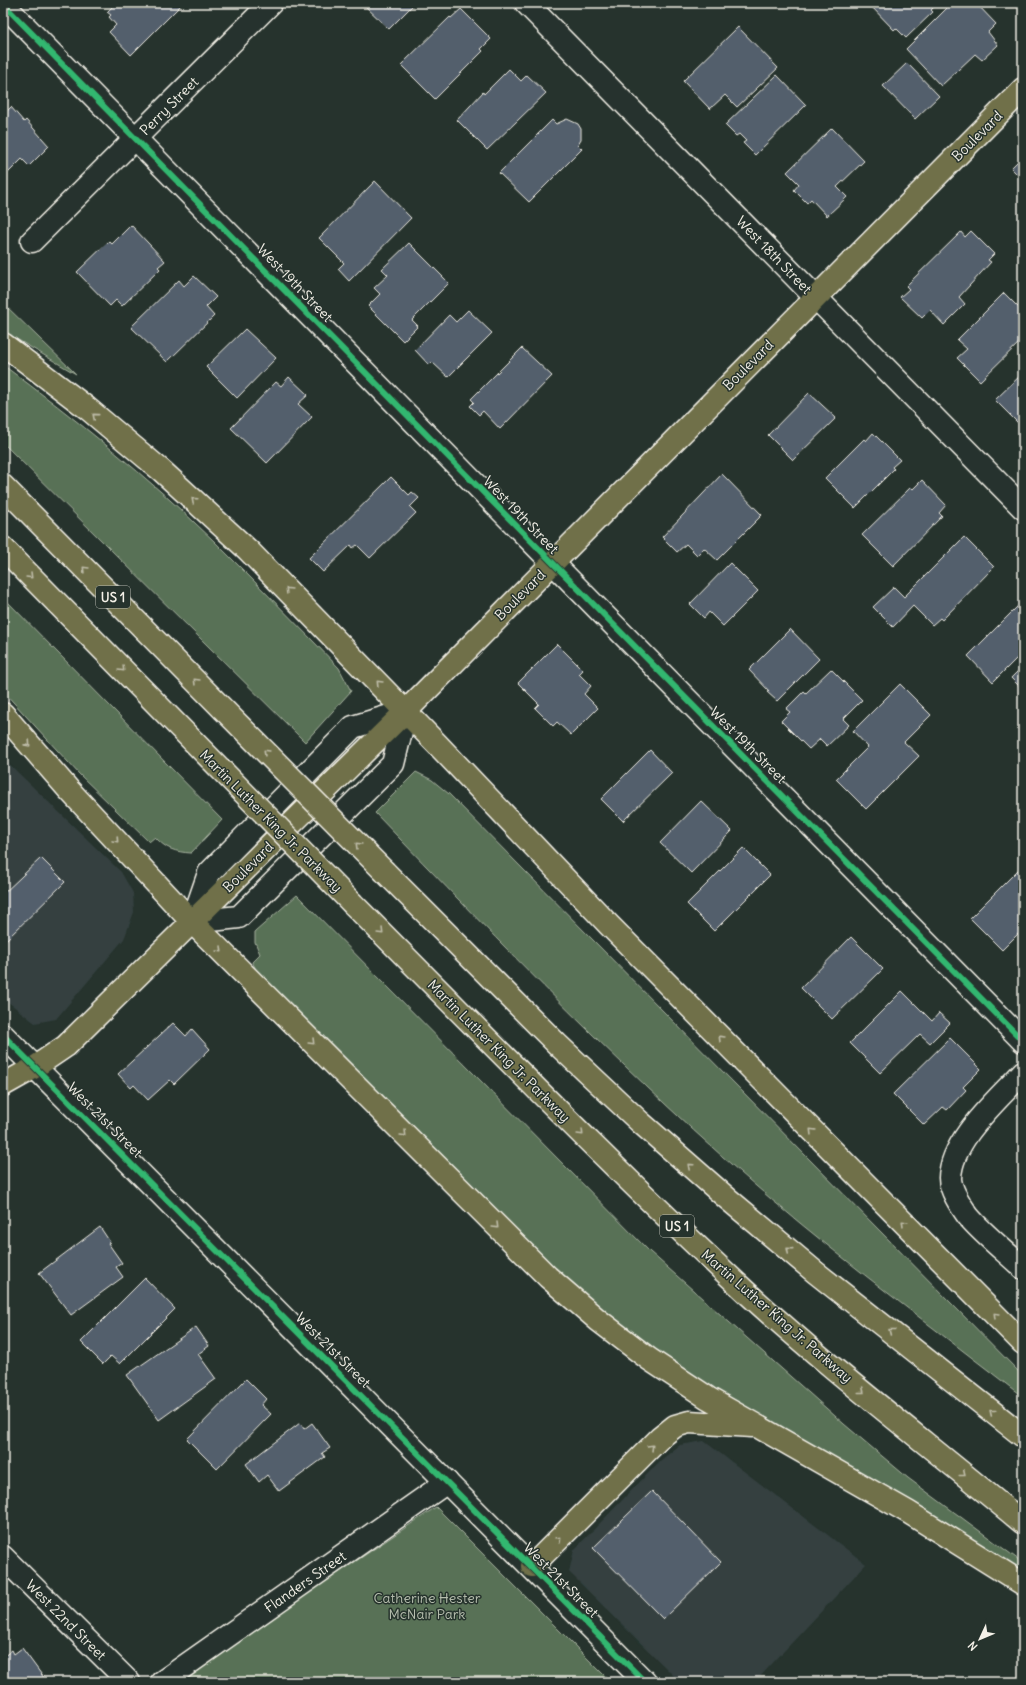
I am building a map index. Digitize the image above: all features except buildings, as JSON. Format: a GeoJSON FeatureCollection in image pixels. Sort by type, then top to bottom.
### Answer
{"type":"FeatureCollection","features":[{"type":"Feature","properties":{"kind":"main road","name":"Boulevard"},"geometry":{"type":"LineString","coordinates":[[3,1085],[36,1067],[66,1046],[406,711],[1023,89]]}},
{"type":"Feature","properties":{"kind":"main road"},"geometry":{"type":"LineString","coordinates":[[3,344],[87,408],[162,471],[248,550],[406,711],[609,925],[1023,1343]]}},
{"type":"Feature","properties":{"kind":"main road","name":"US 1"},"geometry":{"type":"LineString","coordinates":[[3,486],[557,1044],[640,1122],[815,1272],[1023,1436]]}},
{"type":"Feature","properties":{"kind":"main road","name":"Martin Luther King Jr. Parkway"},"geometry":{"type":"LineString","coordinates":[[3,548],[583,1135],[747,1292],[831,1366],[1023,1523]]}},
{"type":"Feature","properties":{"kind":"main road"},"geometry":{"type":"LineString","coordinates":[[3,714],[69,790],[192,922],[548,1277],[598,1320],[649,1359],[708,1398],[908,1512],[1023,1584]]}},
{"type":"Feature","properties":{"kind":"main road"},"geometry":{"type":"LineString","coordinates":[[532,1566],[660,1438],[675,1426],[689,1422],[758,1426]]}},
{"type":"Feature","properties":{"kind":"street","name":"Perry Street"},"geometry":{"type":"LineString","coordinates":[[32,241],[271,3]]}},
{"type":"Feature","properties":{"kind":"street","name":"West 18th Street"},"geometry":{"type":"LineString","coordinates":[[526,3],[1023,508]]}},
{"type":"Feature","properties":{"kind":"street","name":"West 19th Street"},"geometry":{"type":"LineString","coordinates":[[3,4],[1023,1041]]}},
{"type":"Feature","properties":{"kind":"street"},"geometry":{"type":"LineString","coordinates":[[192,922],[239,917],[393,764],[406,711]]}},
{"type":"Feature","properties":{"kind":"street","name":"West 21st Street"},"geometry":{"type":"LineString","coordinates":[[3,1035],[532,1566],[645,1682]]}},
{"type":"Feature","properties":{"kind":"street"},"geometry":{"type":"LineString","coordinates":[[1023,1072],[963,1138],[955,1157],[950,1179],[957,1199],[969,1217],[1023,1268]]}},
{"type":"Feature","properties":{"kind":"street","name":"Flanders Street"},"geometry":{"type":"LineString","coordinates":[[162,1682],[447,1482]]}},
{"type":"Feature","properties":{"kind":"street","name":"West 22nd Street"},"geometry":{"type":"LineString","coordinates":[[3,1557],[129,1682]]}},
{"type":"Feature","properties":{"kind":"shaded area"},"geometry":{"type":"Polygon","coordinates":[[[3,758],[121,872],[133,893],[134,912],[124,939],[56,1019],[35,1023],[3,998],[3,758]]]}},
{"type":"Feature","properties":{"kind":"shaded area"},"geometry":{"type":"Polygon","coordinates":[[[704,1441],[866,1564],[755,1682],[680,1682],[569,1572],[574,1550],[661,1460],[680,1445],[704,1441]]]}},
{"type":"Feature","properties":{"kind":"green space"},"geometry":{"type":"Polygon","coordinates":[[[3,303],[76,374],[3,331],[3,303]]]}},
{"type":"Feature","properties":{"kind":"green space"},"geometry":{"type":"Polygon","coordinates":[[[3,365],[57,406],[137,471],[189,517],[339,668],[351,691],[305,742],[3,443],[3,365]]]}},
{"type":"Feature","properties":{"kind":"green space"},"geometry":{"type":"Polygon","coordinates":[[[3,597],[222,820],[191,853],[171,849],[155,837],[149,842],[79,774],[3,691],[3,597]]]}},
{"type":"Feature","properties":{"kind":"green space"},"geometry":{"type":"Polygon","coordinates":[[[416,772],[432,780],[449,794],[1023,1376],[1023,1397],[896,1300],[771,1199],[668,1107],[568,1011],[471,913],[375,813],[416,772]]]}},
{"type":"Feature","properties":{"kind":"green space"},"geometry":{"type":"Polygon","coordinates":[[[297,895],[650,1252],[844,1424],[908,1478],[1023,1563],[1023,1574],[724,1398],[626,1332],[556,1274],[258,973],[252,962],[260,954],[255,942],[255,932],[297,895]]]}},
{"type":"Feature","properties":{"kind":"green space","name":"Catherine Hester McNair Park"},"geometry":{"type":"Polygon","coordinates":[[[436,1507],[611,1682],[177,1682],[436,1507]]]}},
{"type":"Feature","properties":{"kind":"cycle path"},"geometry":{"type":"LineString","coordinates":[[3,4],[1023,1041]]}},
{"type":"Feature","properties":{"kind":"cycle path"},"geometry":{"type":"LineString","coordinates":[[3,1035],[645,1682]]}}]}
